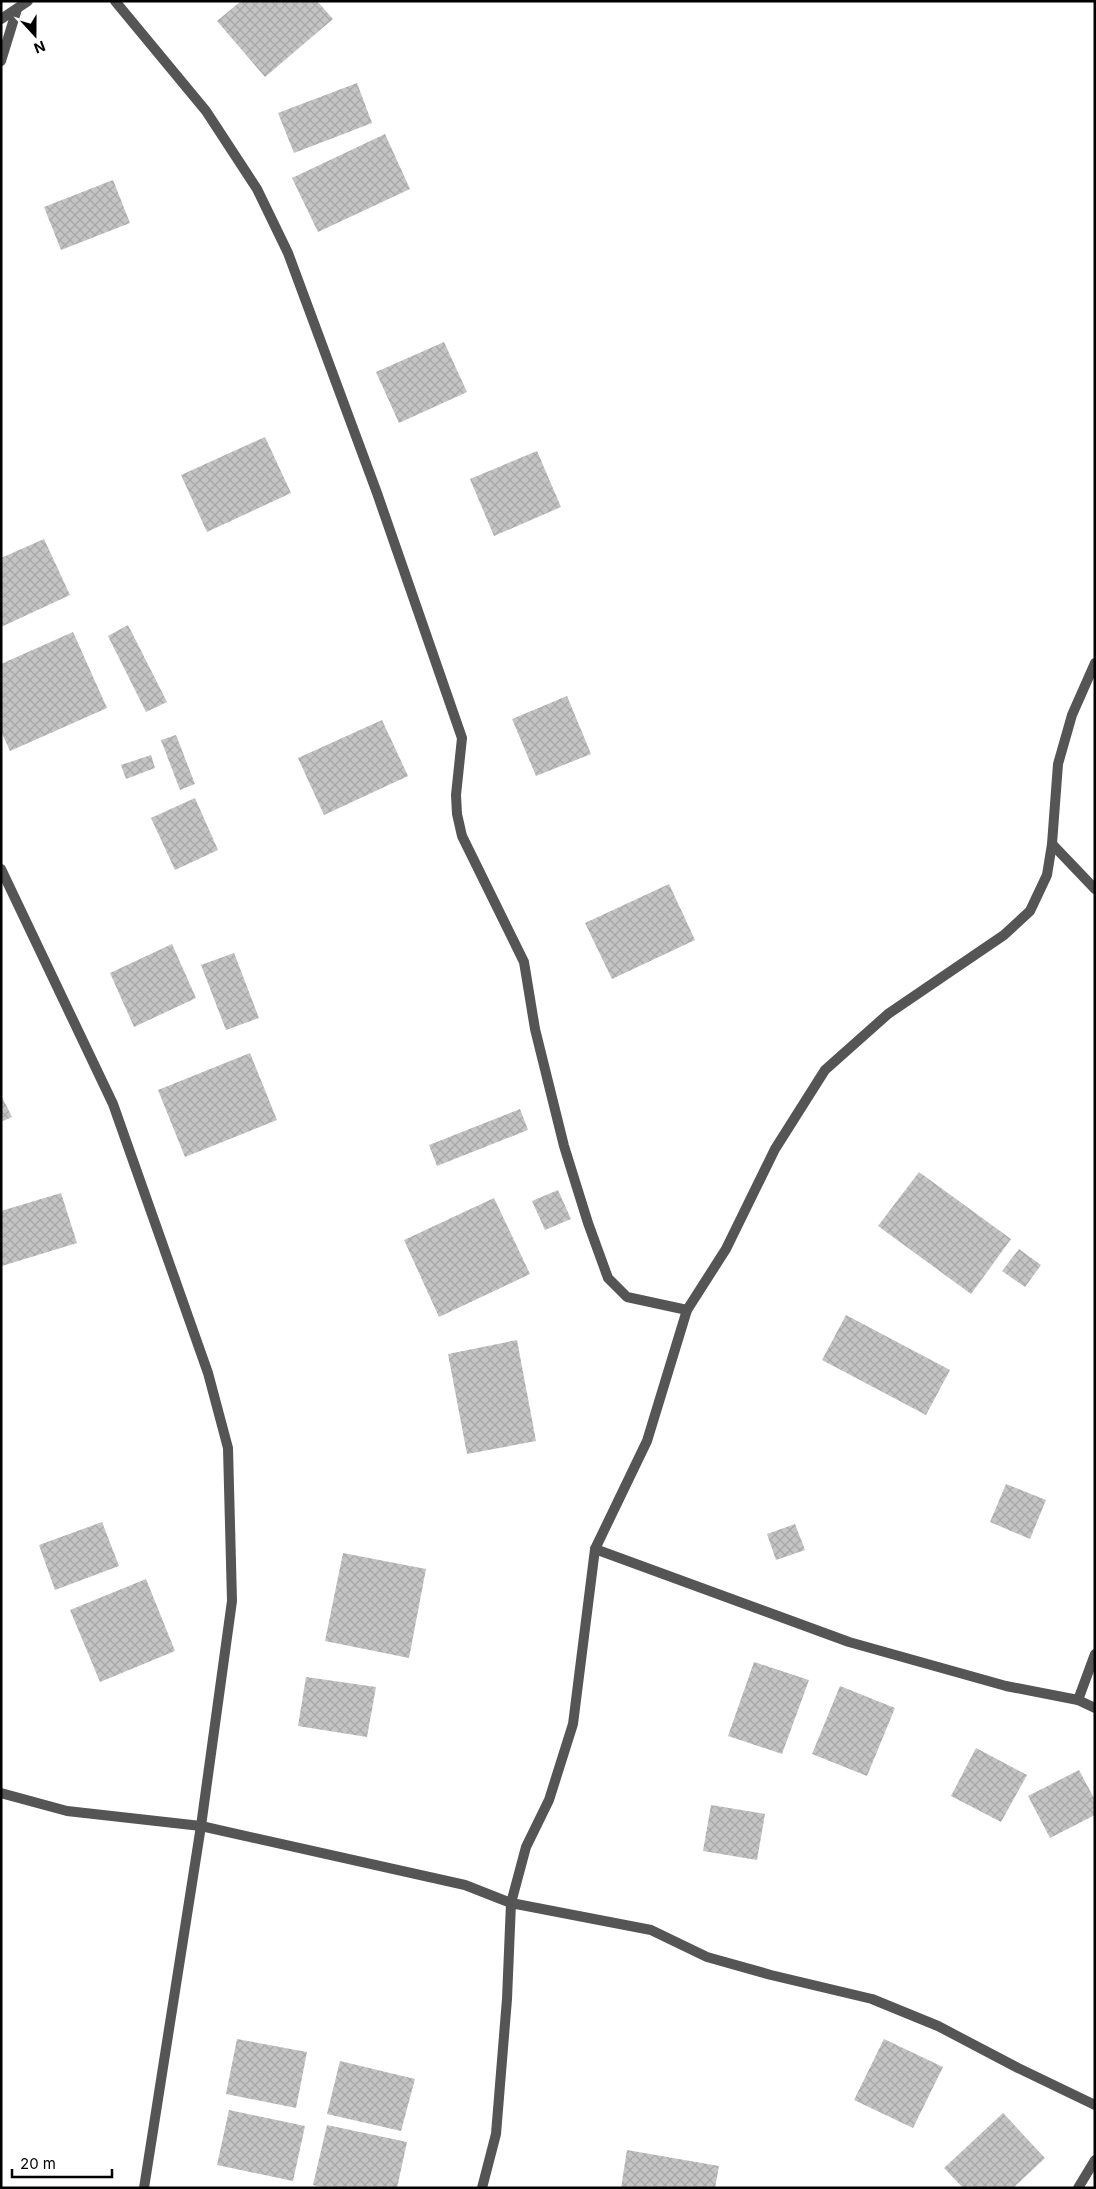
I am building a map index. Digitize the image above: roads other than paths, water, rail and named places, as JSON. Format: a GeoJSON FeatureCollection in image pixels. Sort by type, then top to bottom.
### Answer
{"type":"FeatureCollection","features":[{"type":"Feature","properties":{"kind":"street"},"geometry":{"type":"LineString","coordinates":[[1,19],[28,1]]}},
{"type":"Feature","properties":{"kind":"street"},"geometry":{"type":"LineString","coordinates":[[115,1],[206,111],[257,189],[288,253],[374,484],[462,738],[456,795],[457,814],[462,836],[524,962],[535,1029],[564,1146],[588,1223],[608,1278],[627,1297],[687,1310]]}},
{"type":"Feature","properties":{"kind":"street"},"geometry":{"type":"LineString","coordinates":[[1,61],[17,9]]}},
{"type":"Feature","properties":{"kind":"street"},"geometry":{"type":"LineString","coordinates":[[482,2188],[496,2134],[507,1999],[511,1903],[526,1847],[549,1800],[573,1724],[594,1549],[647,1440],[687,1310],[726,1249],[776,1149],[826,1070],[888,1014],[1004,935],[1030,911],[1047,875],[1052,844],[1058,764],[1072,715],[1095,663]]}},
{"type":"Feature","properties":{"kind":"street"},"geometry":{"type":"LineString","coordinates":[[1052,844],[1095,889]]}},
{"type":"Feature","properties":{"kind":"street"},"geometry":{"type":"LineString","coordinates":[[1,869],[113,1104],[208,1373],[228,1448],[232,1601],[201,1826],[144,2188]]}},
{"type":"Feature","properties":{"kind":"street"},"geometry":{"type":"LineString","coordinates":[[594,1549],[849,1642],[1006,1686],[1078,1700],[1095,1708]]}},
{"type":"Feature","properties":{"kind":"street"},"geometry":{"type":"LineString","coordinates":[[1078,1700],[1095,1654]]}},
{"type":"Feature","properties":{"kind":"street"},"geometry":{"type":"LineString","coordinates":[[1,1793],[67,1811],[201,1826],[464,1885],[511,1903],[651,1930],[707,1957],[771,1975],[872,1999],[938,2026],[1018,2068],[1095,2105]]}},
{"type":"Feature","properties":{"kind":"street"},"geometry":{"type":"LineString","coordinates":[[1078,2188],[1095,2160]]}}]}
